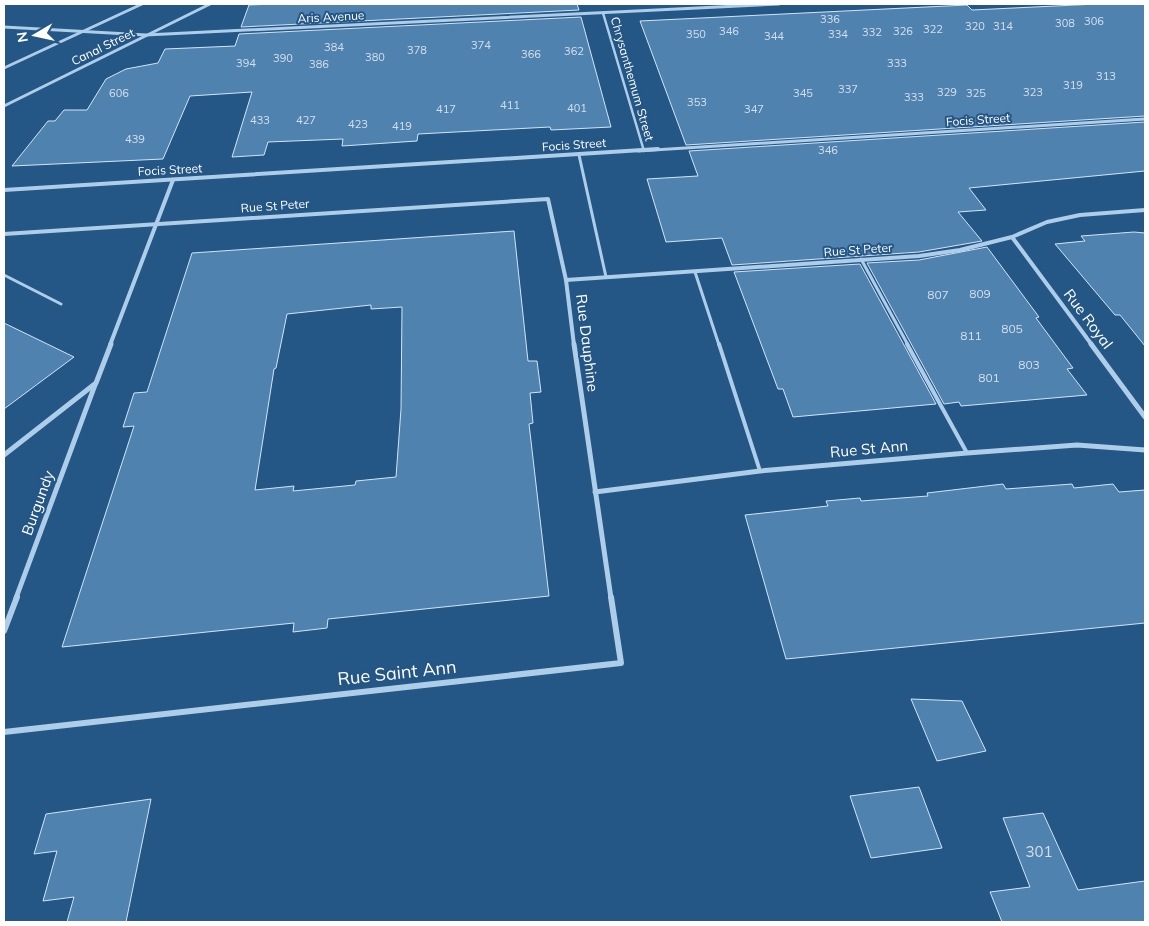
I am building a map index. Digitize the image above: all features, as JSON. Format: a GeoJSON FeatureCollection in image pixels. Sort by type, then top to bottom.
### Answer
{"type":"FeatureCollection","features":[{"type":"Feature","properties":{"kind":"street","name":"Canal Street"},"geometry":{"type":"LineString","coordinates":[[4,68],[142,4]]}},
{"type":"Feature","properties":{"kind":"street","name":"Canal Street"},"geometry":{"type":"LineString","coordinates":[[4,106],[210,4]]}},
{"type":"Feature","properties":{"kind":"street","name":"Aris Avenue"},"geometry":{"type":"LineString","coordinates":[[4,27],[146,35],[779,4]]}},
{"type":"Feature","properties":{"kind":"street","name":"Focis Street"},"geometry":{"type":"LineString","coordinates":[[4,190],[1145,119]]}},
{"type":"Feature","properties":{"kind":"street","name":"Burgundy"},"geometry":{"type":"LineString","coordinates":[[4,631],[173,180]]}},
{"type":"Feature","properties":{"kind":"street","name":"Rue St Peter"},"geometry":{"type":"LineString","coordinates":[[4,234],[548,198]]}},
{"type":"Feature","properties":{"kind":"street","name":"Rue Dauphine"},"geometry":{"type":"LineString","coordinates":[[548,198],[566,280],[595,492]]}},
{"type":"Feature","properties":{"kind":"street","name":"Rue St Peter"},"geometry":{"type":"LineString","coordinates":[[566,280],[919,256],[960,250],[1012,237],[1048,222],[1080,215],[1145,210]]}},
{"type":"Feature","properties":{"kind":"street","name":"Rue Royal"},"geometry":{"type":"LineString","coordinates":[[1012,237],[1145,416]]}},
{"type":"Feature","properties":{"kind":"street"},"geometry":{"type":"LineString","coordinates":[[4,455],[96,383]]}},
{"type":"Feature","properties":{"kind":"street","name":"Rue St Ann"},"geometry":{"type":"LineString","coordinates":[[595,492],[760,471],[967,453],[1077,445],[1145,450]]}},
{"type":"Feature","properties":{"kind":"street","name":"Rue Saint Ann"},"geometry":{"type":"LineString","coordinates":[[4,732],[621,663],[595,492]]}},
{"type":"Feature","properties":{"kind":"lane","name":"Chrysanthemum Street"},"geometry":{"type":"LineString","coordinates":[[603,12],[644,151]]}},
{"type":"Feature","properties":{"kind":"lane"},"geometry":{"type":"LineString","coordinates":[[579,155],[606,277]]}},
{"type":"Feature","properties":{"kind":"lane"},"geometry":{"type":"LineString","coordinates":[[860,260],[967,453]]}},
{"type":"Feature","properties":{"kind":"lane"},"geometry":{"type":"LineString","coordinates":[[695,272],[760,471]]}},
{"type":"Feature","properties":{"kind":"lane"},"geometry":{"type":"LineString","coordinates":[[4,275],[60,304]]}},
{"type":"Feature","properties":{"kind":"building"},"geometry":{"type":"Polygon","coordinates":[[[577,4],[579,10],[241,27],[249,5],[577,4]]]}},
{"type":"Feature","properties":{"kind":"building"},"geometry":{"type":"Polygon","coordinates":[[[1097,4],[1145,4],[1145,116],[686,145],[640,21],[967,5],[972,10],[1097,4]]]}},
{"type":"Feature","properties":{"kind":"building"},"geometry":{"type":"Polygon","coordinates":[[[581,17],[611,127],[551,130],[550,127],[418,134],[417,141],[342,146],[343,139],[268,142],[264,155],[232,157],[252,92],[190,96],[163,159],[12,166],[48,121],[55,121],[64,110],[87,110],[106,79],[126,69],[158,63],[165,49],[235,46],[239,34],[581,17]]]}},
{"type":"Feature","properties":{"kind":"building"},"geometry":{"type":"Polygon","coordinates":[[[1145,122],[1145,171],[969,188],[986,210],[958,212],[982,241],[919,252],[732,265],[722,238],[666,242],[647,179],[698,176],[689,151],[1145,122]]]}},
{"type":"Feature","properties":{"kind":"building"},"geometry":{"type":"Polygon","coordinates":[[[514,231],[528,361],[537,361],[541,392],[530,393],[533,423],[529,424],[549,596],[328,619],[327,628],[293,632],[294,623],[62,647],[134,426],[123,427],[134,393],[147,392],[192,253],[514,231]],[[371,305],[287,314],[276,368],[274,369],[255,490],[294,486],[293,491],[355,485],[356,481],[396,477],[401,409],[402,307],[371,309],[371,305]]]}},
{"type":"Feature","properties":{"kind":"building"},"geometry":{"type":"Polygon","coordinates":[[[1134,232],[1145,233],[1145,346],[1120,315],[1115,315],[1055,244],[1085,241],[1081,236],[1134,232]]]}},
{"type":"Feature","properties":{"kind":"building"},"geometry":{"type":"Polygon","coordinates":[[[987,247],[1039,317],[1036,318],[1073,368],[1067,369],[1087,395],[961,406],[959,402],[944,404],[867,263],[919,260],[987,247]]]}},
{"type":"Feature","properties":{"kind":"building"},"geometry":{"type":"Polygon","coordinates":[[[860,264],[936,404],[793,417],[783,389],[778,389],[734,272],[860,264]]]}},
{"type":"Feature","properties":{"kind":"building"},"geometry":{"type":"Polygon","coordinates":[[[4,323],[74,357],[4,409],[4,323]]]}},
{"type":"Feature","properties":{"kind":"building"},"geometry":{"type":"Polygon","coordinates":[[[1003,484],[1006,489],[1072,484],[1074,488],[1113,484],[1119,492],[1145,490],[1145,623],[786,659],[745,515],[828,506],[826,501],[860,498],[861,501],[928,496],[927,493],[1003,484]]]}},
{"type":"Feature","properties":{"kind":"building"},"geometry":{"type":"Polygon","coordinates":[[[911,699],[962,701],[986,751],[937,761],[911,699]]]}},
{"type":"Feature","properties":{"kind":"building"},"geometry":{"type":"Polygon","coordinates":[[[919,787],[942,848],[871,858],[850,796],[919,787]]]}},
{"type":"Feature","properties":{"kind":"building"},"geometry":{"type":"Polygon","coordinates":[[[151,799],[126,922],[67,922],[74,897],[43,901],[57,851],[34,854],[46,814],[151,799]]]}},
{"type":"Feature","properties":{"kind":"building"},"geometry":{"type":"Polygon","coordinates":[[[1043,813],[1078,890],[1145,881],[1145,922],[1002,922],[990,892],[1030,887],[1003,818],[1043,813]]]}}]}
